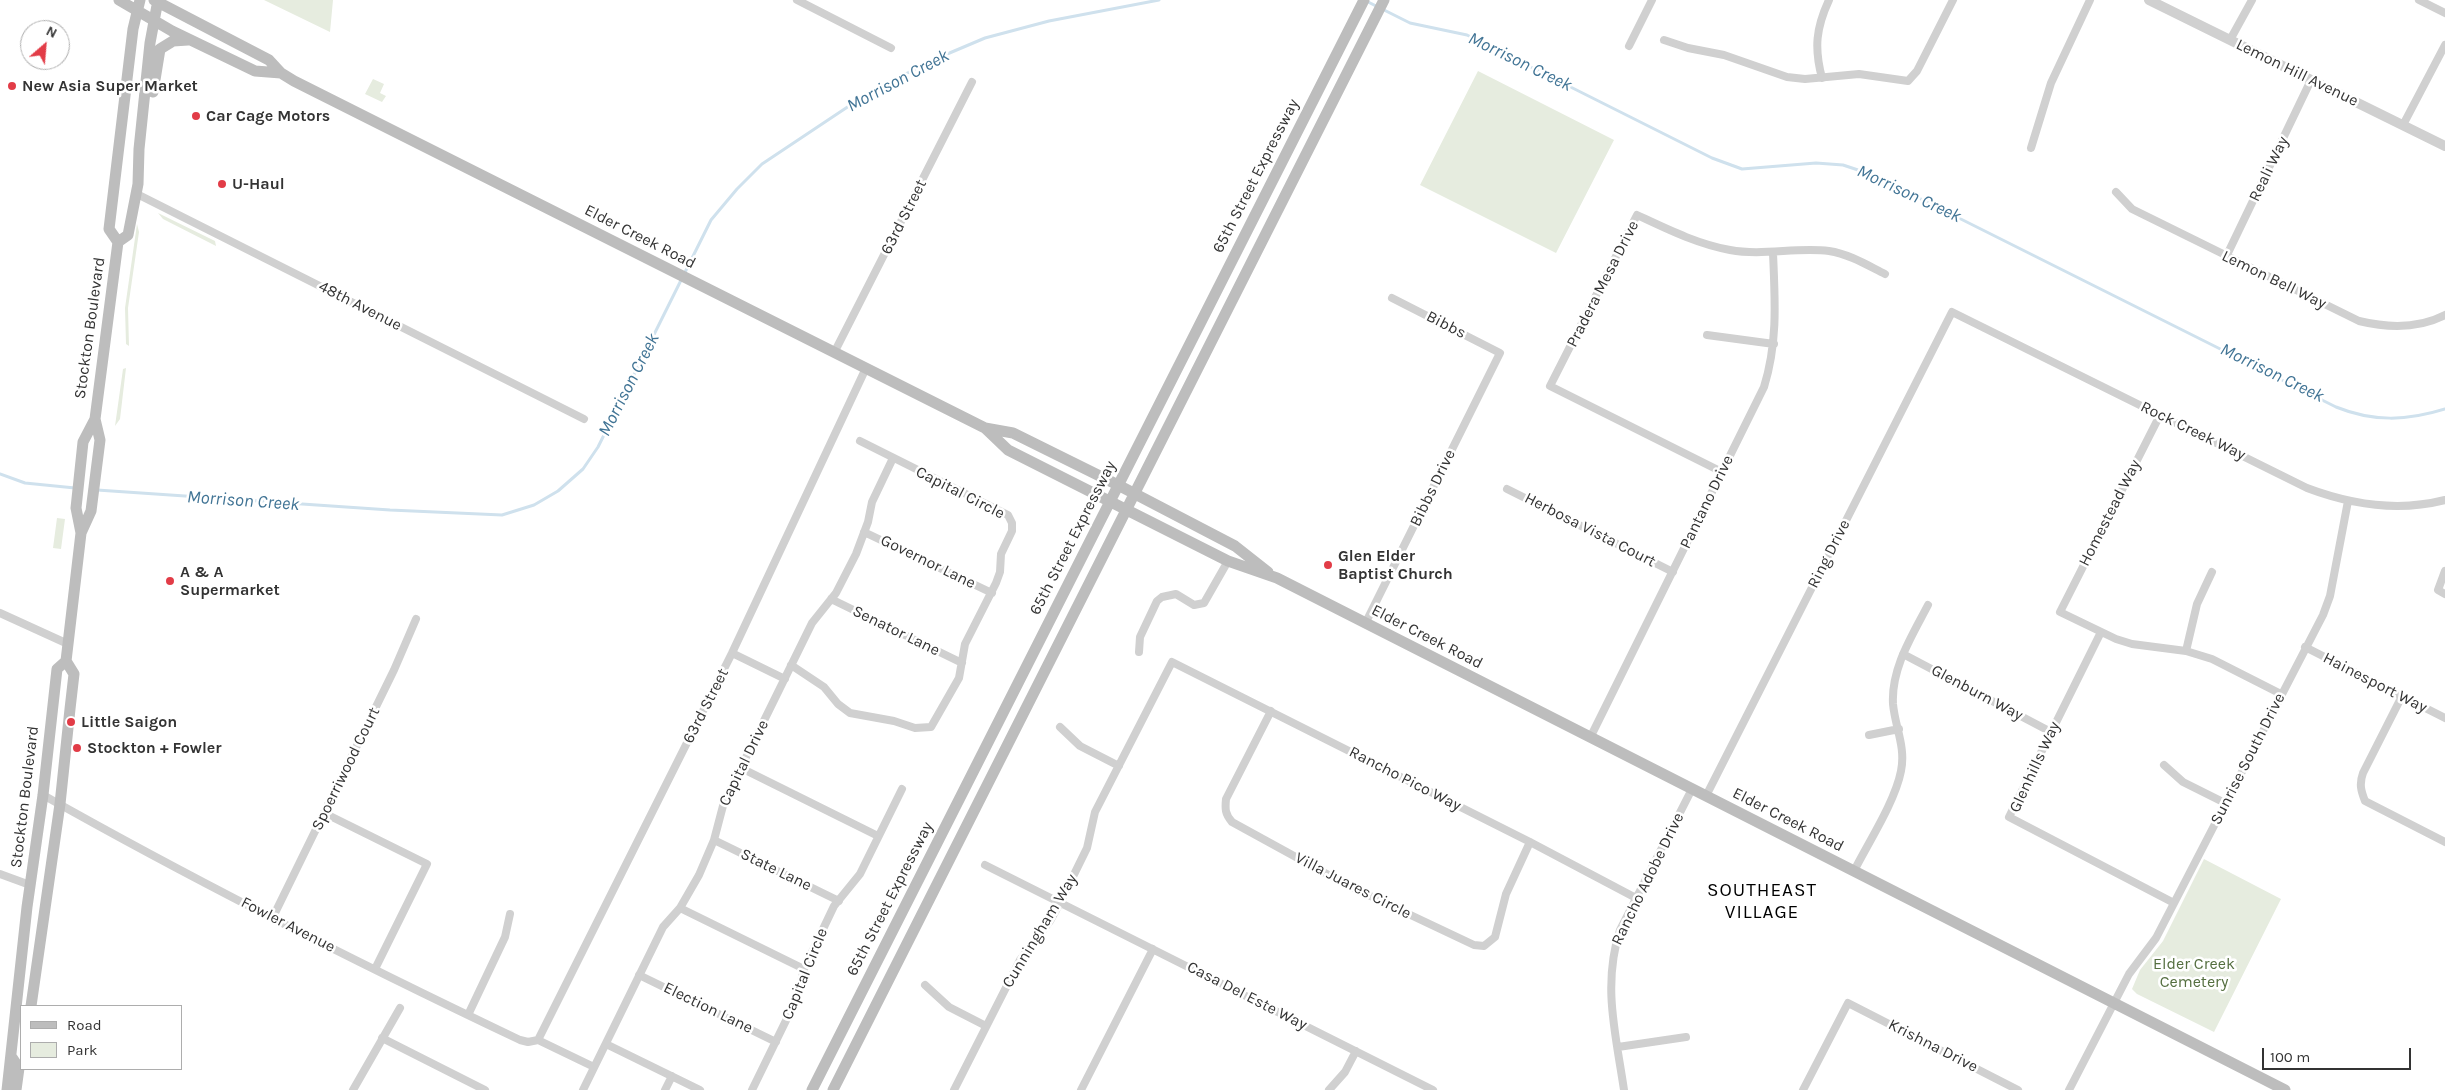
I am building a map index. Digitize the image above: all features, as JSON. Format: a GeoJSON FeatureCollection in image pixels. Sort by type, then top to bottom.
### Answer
{"type":"FeatureCollection","features":[{"type":"Feature","properties":{"kind":"main road","name":"Elder Creek Road"},"geometry":{"type":"LineString","coordinates":[[119,0],[139,6],[154,21],[255,71],[281,73]]}},
{"type":"Feature","properties":{"kind":"main road","name":"65th Street Expressway"},"geometry":{"type":"LineString","coordinates":[[812,1090],[1364,0]]}},
{"type":"Feature","properties":{"kind":"main road"},"geometry":{"type":"LineString","coordinates":[[833,1090],[1136,494],[1384,0]]}},
{"type":"Feature","properties":{"kind":"main road","name":"Elder Creek Road"},"geometry":{"type":"LineString","coordinates":[[156,1],[269,60],[281,73],[668,270],[985,428],[1008,450],[1127,511],[1228,561],[1277,578],[2285,1090]]}},
{"type":"Feature","properties":{"kind":"main road","name":"Stockton Boulevard"},"geometry":{"type":"LineString","coordinates":[[118,242],[128,235],[136,194],[139,149],[156,1]]}},
{"type":"Feature","properties":{"kind":"main road","name":"Stockton Boulevard"},"geometry":{"type":"LineString","coordinates":[[31,1005],[60,804],[74,674],[66,661],[81,532],[76,508],[83,442],[95,419],[118,242],[109,229],[133,29],[139,6]]}},
{"type":"Feature","properties":{"kind":"main road"},"geometry":{"type":"LineString","coordinates":[[144,113],[152,103],[160,49],[173,41],[189,40]]}},
{"type":"Feature","properties":{"kind":"main road","name":"Stockton Boulevard"},"geometry":{"type":"LineString","coordinates":[[81,532],[91,511],[100,440],[95,419]]}},
{"type":"Feature","properties":{"kind":"main road","name":"Elder Creek Road"},"geometry":{"type":"LineString","coordinates":[[985,428],[1014,433],[1136,494],[1235,546],[1277,578]]}},
{"type":"Feature","properties":{"kind":"main road","name":"Stockton Boulevard"},"geometry":{"type":"LineString","coordinates":[[7,1090],[30,886],[44,794],[57,669],[66,661]]}},
{"type":"Feature","properties":{"kind":"main road"},"geometry":{"type":"LineString","coordinates":[[30,886],[48,886]]}},
{"type":"Feature","properties":{"kind":"main road"},"geometry":{"type":"LineString","coordinates":[[11,1056],[19,1068],[16,1090]]}},
{"type":"Feature","properties":{"kind":"main road"},"geometry":{"type":"LineString","coordinates":[[21,1090],[24,1070]]}},
{"type":"Feature","properties":{"kind":"street"},"geometry":{"type":"LineString","coordinates":[[797,0],[892,48]]}},
{"type":"Feature","properties":{"kind":"street"},"geometry":{"type":"LineString","coordinates":[[1629,46],[1652,0]]}},
{"type":"Feature","properties":{"kind":"street"},"geometry":{"type":"LineString","coordinates":[[1822,78],[1816,48],[1816,33],[1829,0]]}},
{"type":"Feature","properties":{"kind":"street"},"geometry":{"type":"LineString","coordinates":[[1664,40],[1688,48],[1724,55],[1781,76],[1805,79],[1859,74],[1890,80],[1908,81],[1917,71],[1953,0]]}},
{"type":"Feature","properties":{"kind":"street"},"geometry":{"type":"LineString","coordinates":[[2031,148],[2051,83],[2090,0]]}},
{"type":"Feature","properties":{"kind":"street","name":"Lemon Hill Avenue"},"geometry":{"type":"LineString","coordinates":[[2149,0],[2445,146]]}},
{"type":"Feature","properties":{"kind":"street"},"geometry":{"type":"LineString","coordinates":[[2230,40],[2252,0]]}},
{"type":"Feature","properties":{"kind":"street"},"geometry":{"type":"LineString","coordinates":[[2419,0],[2445,13]]}},
{"type":"Feature","properties":{"kind":"street"},"geometry":{"type":"LineString","coordinates":[[2403,125],[2445,45]]}},
{"type":"Feature","properties":{"kind":"street","name":"Reali Way"},"geometry":{"type":"LineString","coordinates":[[2226,257],[2312,80]]}},
{"type":"Feature","properties":{"kind":"street","name":"63rd Street"},"geometry":{"type":"LineString","coordinates":[[834,353],[972,82]]}},
{"type":"Feature","properties":{"kind":"street","name":"Lemon Bell Way"},"geometry":{"type":"LineString","coordinates":[[2116,192],[2132,209],[2226,257],[2359,320],[2376,325],[2408,326],[2445,315]]}},
{"type":"Feature","properties":{"kind":"street","name":"48th Avenue"},"geometry":{"type":"LineString","coordinates":[[136,194],[584,419]]}},
{"type":"Feature","properties":{"kind":"street","name":"Pradera Mesa Drive"},"geometry":{"type":"LineString","coordinates":[[1722,472],[1550,386],[1637,215],[1703,244],[1730,250],[1773,253],[1812,250],[1835,253],[1857,260],[1885,274]]}},
{"type":"Feature","properties":{"kind":"street","name":"Pantano Drive"},"geometry":{"type":"LineString","coordinates":[[1590,738],[1764,387],[1774,344],[1776,318],[1773,253]]}},
{"type":"Feature","properties":{"kind":"street","name":"Bibbs"},"geometry":{"type":"LineString","coordinates":[[1392,298],[1500,353]]}},
{"type":"Feature","properties":{"kind":"street","name":"Rock Creek Way"},"geometry":{"type":"LineString","coordinates":[[1952,312],[2307,488],[2348,502],[2395,506],[2445,500]]}},
{"type":"Feature","properties":{"kind":"street","name":"Ring Drive"},"geometry":{"type":"LineString","coordinates":[[1706,796],[1952,312]]}},
{"type":"Feature","properties":{"kind":"street"},"geometry":{"type":"LineString","coordinates":[[1707,335],[1774,344]]}},
{"type":"Feature","properties":{"kind":"street","name":"Bibbs Drive"},"geometry":{"type":"LineString","coordinates":[[1365,624],[1500,353]]}},
{"type":"Feature","properties":{"kind":"street","name":"63rd Street"},"geometry":{"type":"LineString","coordinates":[[538,1040],[732,653],[866,368]]}},
{"type":"Feature","properties":{"kind":"street","name":"Homestead Way"},"geometry":{"type":"LineString","coordinates":[[2101,632],[2060,612],[2160,415]]}},
{"type":"Feature","properties":{"kind":"street","name":"Capital Circle"},"geometry":{"type":"LineString","coordinates":[[791,665],[824,687],[838,704],[850,713],[894,721],[915,728],[932,727],[959,678],[965,644],[992,593],[1000,572],[1001,554],[1012,532],[1012,523],[1008,515],[860,441]]}},
{"type":"Feature","properties":{"kind":"street","name":"Capital Drive"},"geometry":{"type":"LineString","coordinates":[[582,1090],[663,927],[680,908],[699,874],[714,840],[721,809],[812,623],[831,599],[856,554],[872,502],[893,458]]}},
{"type":"Feature","properties":{"kind":"street","name":"Herbosa Vista Court"},"geometry":{"type":"LineString","coordinates":[[1507,489],[1673,572]]}},
{"type":"Feature","properties":{"kind":"street","name":"Sunrise South Drive"},"geometry":{"type":"LineString","coordinates":[[2069,1090],[2129,974],[2156,938],[2323,615],[2330,596],[2348,502]]}},
{"type":"Feature","properties":{"kind":"street","name":"Governor Lane"},"geometry":{"type":"LineString","coordinates":[[864,532],[992,593]]}},
{"type":"Feature","properties":{"kind":"street"},"geometry":{"type":"LineString","coordinates":[[1139,652],[1140,637],[1157,601],[1169,594],[1180,596],[1194,605],[1204,603],[1228,561]]}},
{"type":"Feature","properties":{"kind":"street"},"geometry":{"type":"LineString","coordinates":[[2445,571],[2438,590],[2445,594]]}},
{"type":"Feature","properties":{"kind":"street"},"geometry":{"type":"LineString","coordinates":[[2186,651],[2197,604],[2212,572]]}},
{"type":"Feature","properties":{"kind":"street","name":"Senator Lane"},"geometry":{"type":"LineString","coordinates":[[831,599],[962,663]]}},
{"type":"Feature","properties":{"kind":"street"},"geometry":{"type":"LineString","coordinates":[[1854,871],[1898,783],[1902,759],[1893,693],[1898,664],[1928,605]]}},
{"type":"Feature","properties":{"kind":"street"},"geometry":{"type":"LineString","coordinates":[[0,613],[68,644]]}},
{"type":"Feature","properties":{"kind":"street","name":"Spoerriwood Court"},"geometry":{"type":"LineString","coordinates":[[273,918],[394,670],[416,619]]}},
{"type":"Feature","properties":{"kind":"street"},"geometry":{"type":"LineString","coordinates":[[2101,632],[2132,644],[2186,651],[2212,659],[2281,694]]}},
{"type":"Feature","properties":{"kind":"street","name":"Glenhills Way"},"geometry":{"type":"LineString","coordinates":[[2101,632],[2009,817],[2174,903]]}},
{"type":"Feature","properties":{"kind":"street","name":"Hainesport Way"},"geometry":{"type":"LineString","coordinates":[[2305,647],[2445,718]]}},
{"type":"Feature","properties":{"kind":"street"},"geometry":{"type":"LineString","coordinates":[[732,653],[785,679]]}},
{"type":"Feature","properties":{"kind":"street","name":"Glenburn Way"},"geometry":{"type":"LineString","coordinates":[[1903,654],[2051,732]]}},
{"type":"Feature","properties":{"kind":"street","name":"Rancho Pico Way"},"geometry":{"type":"LineString","coordinates":[[1172,662],[1530,842],[1636,898]]}},
{"type":"Feature","properties":{"kind":"street","name":"Cunningham Way"},"geometry":{"type":"LineString","coordinates":[[954,1090],[1020,960],[1050,921],[1060,903],[1087,848],[1095,812],[1172,662]]}},
{"type":"Feature","properties":{"kind":"street"},"geometry":{"type":"LineString","coordinates":[[2402,696],[2359,782],[2361,791],[2365,801],[2445,842]]}},
{"type":"Feature","properties":{"kind":"street","name":"Villa Juares Circle"},"geometry":{"type":"LineString","coordinates":[[1272,711],[1226,799],[1225,810],[1232,822],[1345,884],[1474,945],[1484,946],[1495,937],[1506,894],[1530,842]]}},
{"type":"Feature","properties":{"kind":"street"},"geometry":{"type":"LineString","coordinates":[[1060,726],[1080,746],[1119,766]]}},
{"type":"Feature","properties":{"kind":"street"},"geometry":{"type":"LineString","coordinates":[[1869,735],[1899,729]]}},
{"type":"Feature","properties":{"kind":"street"},"geometry":{"type":"LineString","coordinates":[[2164,765],[2183,782],[2225,803]]}},
{"type":"Feature","properties":{"kind":"street"},"geometry":{"type":"LineString","coordinates":[[741,768],[878,836]]}},
{"type":"Feature","properties":{"kind":"street","name":"Capital Circle"},"geometry":{"type":"LineString","coordinates":[[752,1090],[797,998],[804,968],[839,901],[860,874],[902,788]]}},
{"type":"Feature","properties":{"kind":"street","name":"Rancho Adobe Drive"},"geometry":{"type":"LineString","coordinates":[[1624,1090],[1610,999],[1611,967],[1620,930],[1692,789]]}},
{"type":"Feature","properties":{"kind":"street","name":"Fowler Avenue"},"geometry":{"type":"LineString","coordinates":[[44,794],[196,879],[375,969],[520,1040],[528,1042],[538,1040]]}},
{"type":"Feature","properties":{"kind":"street"},"geometry":{"type":"LineString","coordinates":[[324,813],[427,864],[375,969]]}},
{"type":"Feature","properties":{"kind":"street","name":"State Lane"},"geometry":{"type":"LineString","coordinates":[[714,840],[839,901]]}},
{"type":"Feature","properties":{"kind":"street","name":"Casa Del Este Way"},"geometry":{"type":"LineString","coordinates":[[985,865],[1433,1090]]}},
{"type":"Feature","properties":{"kind":"street"},"geometry":{"type":"LineString","coordinates":[[0,874],[30,886]]}},
{"type":"Feature","properties":{"kind":"street"},"geometry":{"type":"LineString","coordinates":[[680,908],[804,968]]}},
{"type":"Feature","properties":{"kind":"street"},"geometry":{"type":"LineString","coordinates":[[468,1015],[506,937],[510,914]]}},
{"type":"Feature","properties":{"kind":"street"},"geometry":{"type":"LineString","coordinates":[[1080,1090],[1152,949]]}},
{"type":"Feature","properties":{"kind":"street","name":"Election Lane"},"geometry":{"type":"LineString","coordinates":[[639,974],[776,1042]]}},
{"type":"Feature","properties":{"kind":"street"},"geometry":{"type":"LineString","coordinates":[[925,986],[949,1007],[986,1026]]}},
{"type":"Feature","properties":{"kind":"street","name":"Krishna Drive"},"geometry":{"type":"LineString","coordinates":[[1803,1090],[1848,1003],[2018,1090]]}},
{"type":"Feature","properties":{"kind":"street"},"geometry":{"type":"LineString","coordinates":[[353,1090],[400,1008]]}},
{"type":"Feature","properties":{"kind":"street"},"geometry":{"type":"LineString","coordinates":[[1618,1047],[1686,1036]]}},
{"type":"Feature","properties":{"kind":"street"},"geometry":{"type":"LineString","coordinates":[[382,1038],[485,1090]]}},
{"type":"Feature","properties":{"kind":"street"},"geometry":{"type":"LineString","coordinates":[[538,1040],[594,1067]]}},
{"type":"Feature","properties":{"kind":"street"},"geometry":{"type":"LineString","coordinates":[[606,1044],[700,1090]]}},
{"type":"Feature","properties":{"kind":"street"},"geometry":{"type":"LineString","coordinates":[[1329,1090],[1345,1072],[1356,1051]]}},
{"type":"Feature","properties":{"kind":"street"},"geometry":{"type":"LineString","coordinates":[[665,1090],[672,1076]]}},
{"type":"Feature","properties":{"kind":"green space"},"geometry":{"type":"Polygon","coordinates":[[[264,0],[333,0],[330,32],[264,0]]]}},
{"type":"Feature","properties":{"kind":"green space"},"geometry":{"type":"Polygon","coordinates":[[[1478,71],[1614,140],[1556,253],[1420,185],[1478,71]]]}},
{"type":"Feature","properties":{"kind":"green space"},"geometry":{"type":"Polygon","coordinates":[[[373,79],[384,84],[380,93],[386,96],[382,102],[365,94],[373,79]]]}},
{"type":"Feature","properties":{"kind":"green space"},"geometry":{"type":"Polygon","coordinates":[[[158,213],[215,241],[216,246],[163,219],[158,213]]]}},
{"type":"Feature","properties":{"kind":"green space"},"geometry":{"type":"Polygon","coordinates":[[[137,224],[139,232],[128,308],[129,346],[126,344],[125,308],[137,224]]]}},
{"type":"Feature","properties":{"kind":"green space"},"geometry":{"type":"Polygon","coordinates":[[[126,368],[120,419],[115,426],[123,369],[126,368]]]}},
{"type":"Feature","properties":{"kind":"green space"},"geometry":{"type":"Polygon","coordinates":[[[57,518],[65,519],[61,549],[53,548],[57,518]]]}},
{"type":"Feature","properties":{"kind":"green space","name":"Elder Creek Cemetery"},"geometry":{"type":"Polygon","coordinates":[[[2204,859],[2281,899],[2214,1032],[2137,994],[2132,989],[2140,970],[2163,941],[2204,859]]]}},
{"type":"Feature","properties":{"kind":"waterway","name":"Morrison Creek"},"geometry":{"type":"LineString","coordinates":[[97,490],[390,510],[502,515],[534,505],[558,491],[583,469],[598,447],[711,220],[737,189],[762,164],[870,92],[933,60],[985,38],[1049,21],[1159,0]]}},
{"type":"Feature","properties":{"kind":"waterway","name":"Morrison Creek"},"geometry":{"type":"LineString","coordinates":[[1366,1],[1410,23],[1467,35],[1712,158],[1742,169],[1816,163],[1843,165],[1873,175],[2336,407],[2363,415],[2390,418],[2417,416],[2445,409]]}},
{"type":"Feature","properties":{"kind":"waterway","name":"Morrison Creek"},"geometry":{"type":"LineString","coordinates":[[0,474],[25,483],[75,488]]}},
{"type":"Feature","properties":{"kind":"place","name":"New Asia Super Market"},"geometry":{"type":"Point","coordinates":[12,86]}},
{"type":"Feature","properties":{"kind":"place","name":"Car Cage Motors"},"geometry":{"type":"Point","coordinates":[196,116]}},
{"type":"Feature","properties":{"kind":"place","name":"U-Haul"},"geometry":{"type":"Point","coordinates":[222,184]}},
{"type":"Feature","properties":{"kind":"place","name":"Glen Elder Baptist Church"},"geometry":{"type":"Point","coordinates":[1328,565]}},
{"type":"Feature","properties":{"kind":"place","name":"A & A Supermarket"},"geometry":{"type":"Point","coordinates":[170,581]}},
{"type":"Feature","properties":{"kind":"place","name":"Little Saigon"},"geometry":{"type":"Point","coordinates":[71,722]}},
{"type":"Feature","properties":{"kind":"place","name":"Stockton + Fowler"},"geometry":{"type":"Point","coordinates":[77,748]}},
{"type":"Feature","properties":{"kind":"district","name":"SOUTHEAST VILLAGE"},"geometry":{"type":"Point","coordinates":[1762,902]}}]}
